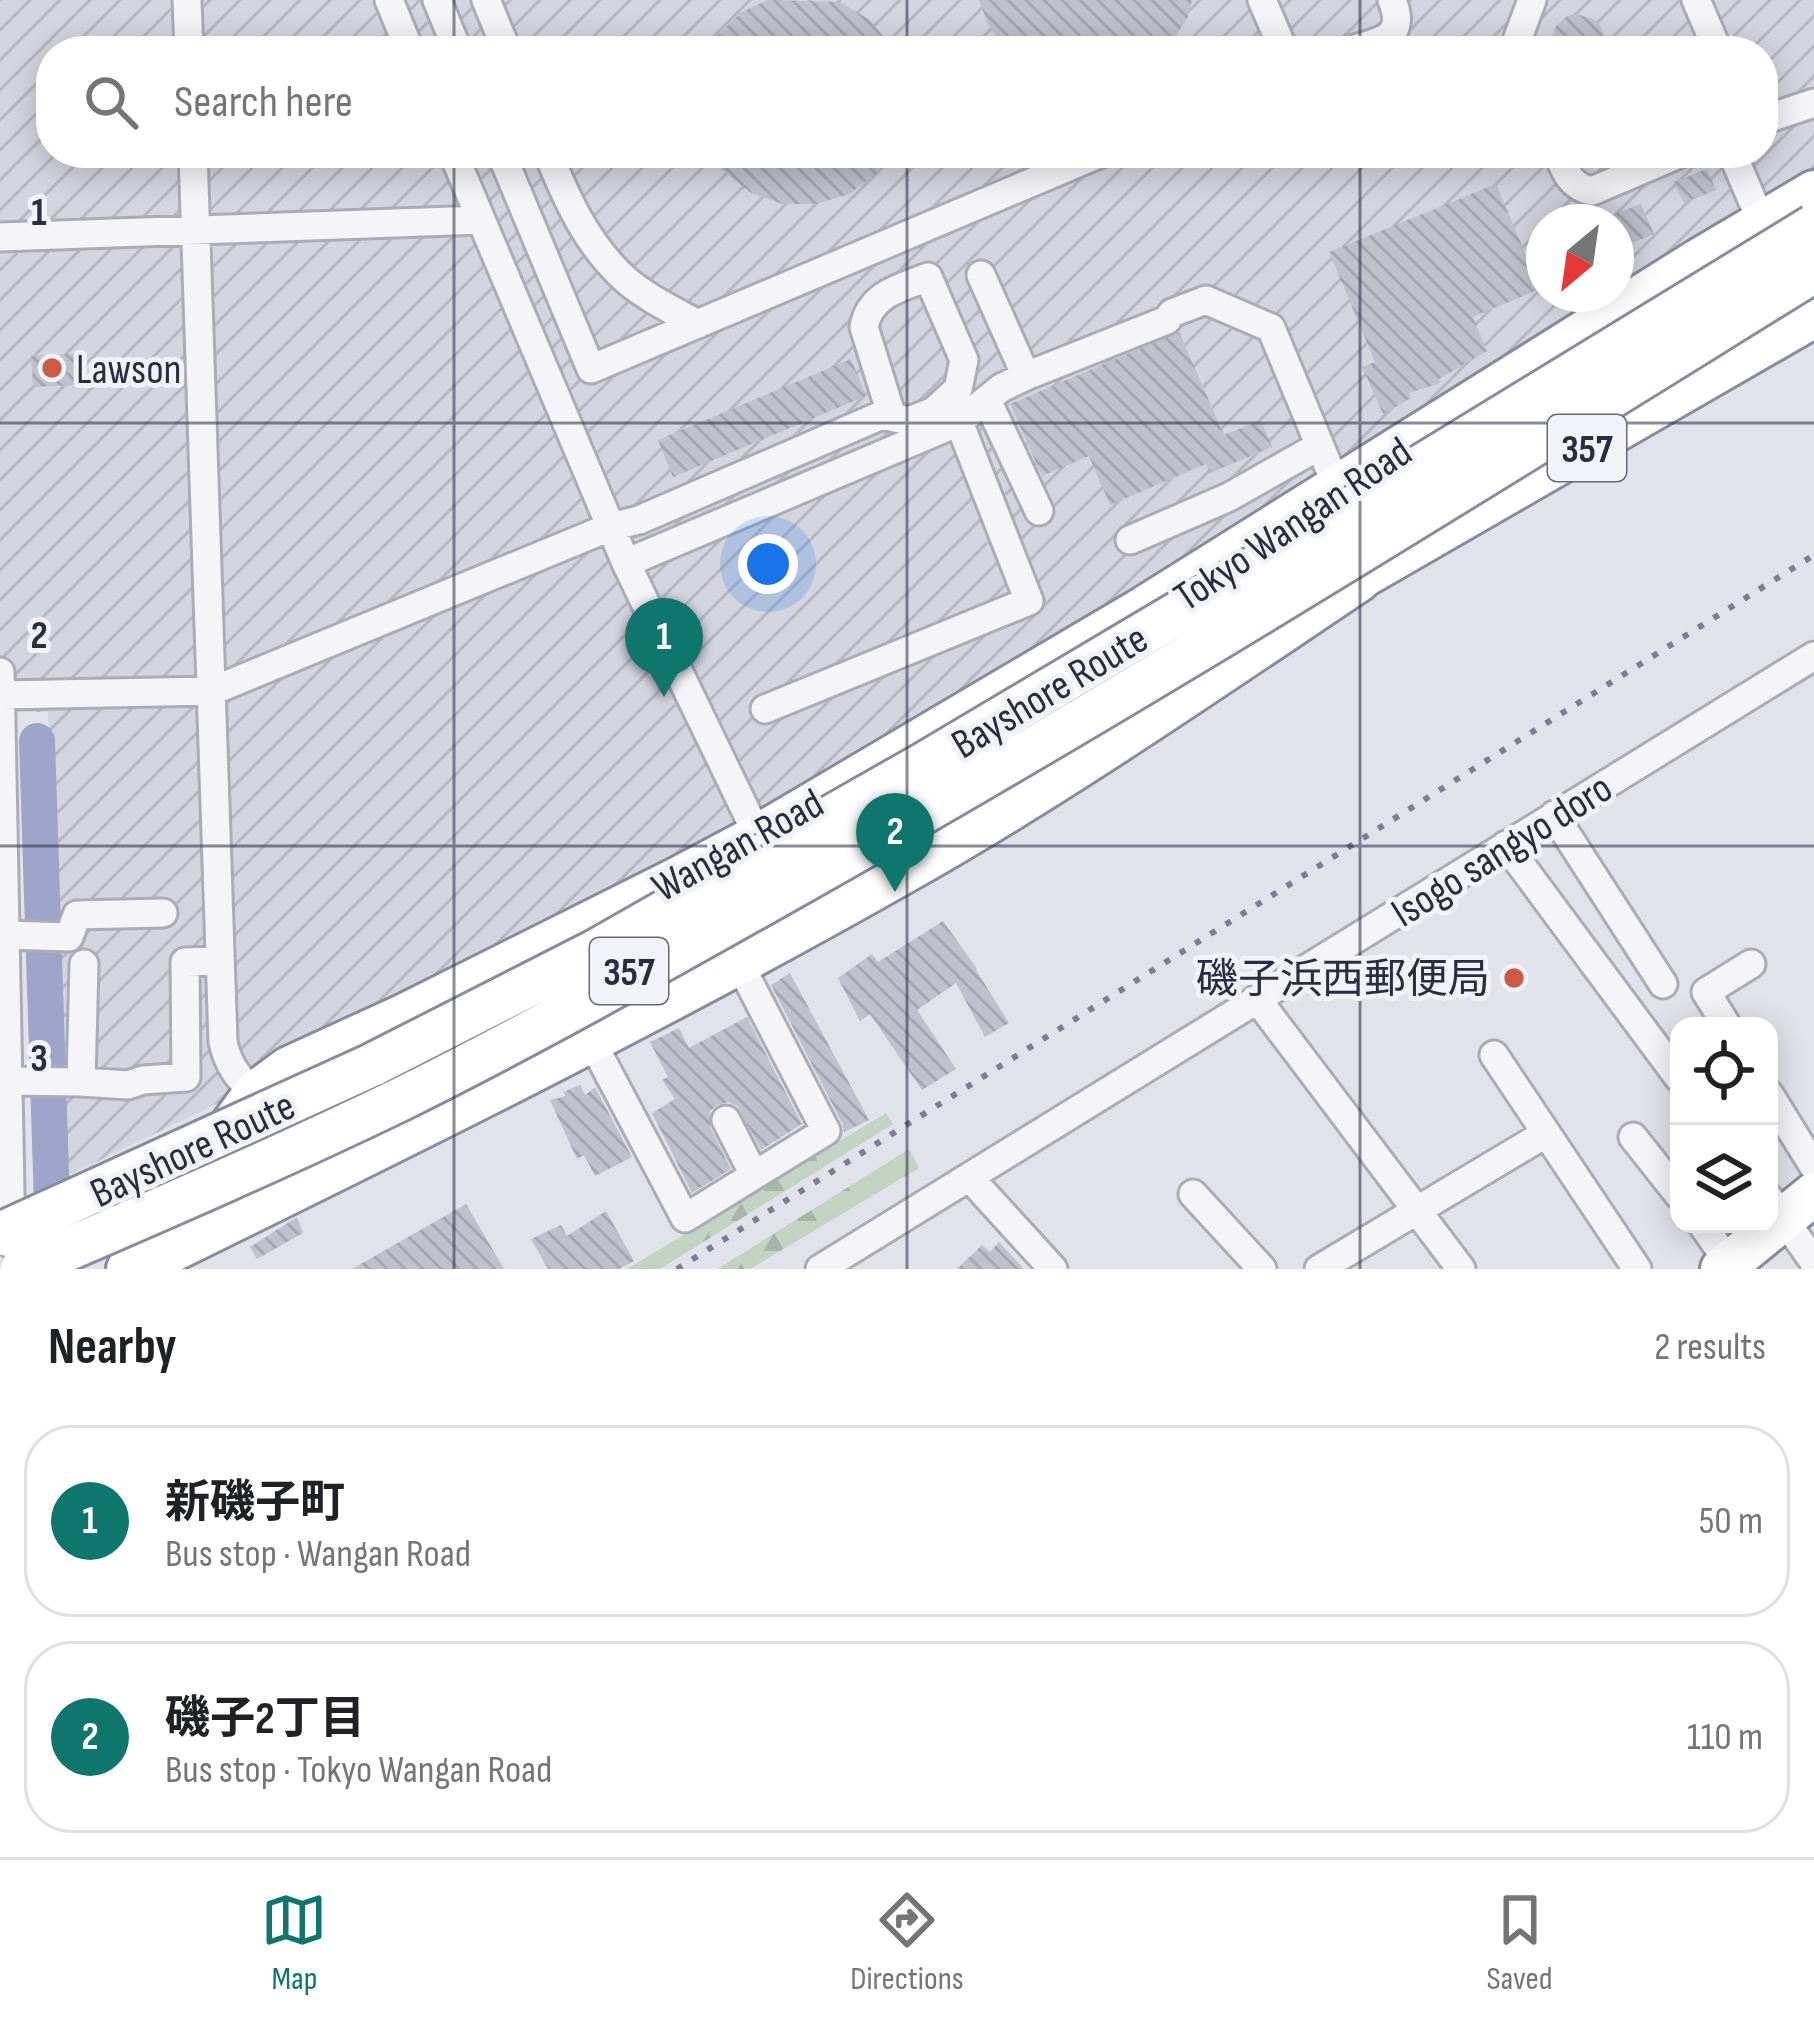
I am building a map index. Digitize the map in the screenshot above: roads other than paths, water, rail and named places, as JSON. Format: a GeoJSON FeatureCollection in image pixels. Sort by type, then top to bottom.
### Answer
{"type":"FeatureCollection","features":[{"type":"Feature","properties":{"kind":"highway","name":"Tokyo Wangan Road"},"geometry":{"type":"LineString","coordinates":[[0,1239],[42,1227],[373,1075],[595,960],[983,737],[1321,496],[1814,192]]}},
{"type":"Feature","properties":{"kind":"highway","name":"Bayshore Route"},"geometry":{"type":"LineString","coordinates":[[0,1239],[372,1065],[594,952],[1257,567],[1814,226]]}},
{"type":"Feature","properties":{"kind":"highway","name":"Bayshore Route"},"geometry":{"type":"LineString","coordinates":[[22,1269],[400,1100],[623,982],[960,794],[1814,271]]}},
{"type":"Feature","properties":{"kind":"highway","name":"Tokyo Wangan Road"},"geometry":{"type":"LineString","coordinates":[[8,1269],[360,1111],[669,950],[1011,757],[1359,580],[1814,316]]}},
{"type":"Feature","properties":{"kind":"highway","name":"Wangan Road"},"geometry":{"type":"LineString","coordinates":[[131,1269],[255,1094],[289,1068],[406,1015],[758,836],[1138,611],[1321,496]]}},
{"type":"Feature","properties":{"kind":"highway","name":"Wangan Road"},"geometry":{"type":"LineString","coordinates":[[131,1269],[592,1042],[911,868],[1068,774],[1359,580]]}},
{"type":"Feature","properties":{"kind":"highway","name":"Wangan Road"},"geometry":{"type":"LineString","coordinates":[[406,1015],[320,1100],[322,1123],[347,1134],[465,1106]]}},
{"type":"Feature","properties":{"kind":"highway"},"geometry":{"type":"LineString","coordinates":[[1778,1199],[1814,1168]]}},
{"type":"Feature","properties":{"kind":"street"},"geometry":{"type":"LineString","coordinates":[[187,0],[188,36]]}},
{"type":"Feature","properties":{"kind":"street"},"geometry":{"type":"LineString","coordinates":[[388,0],[404,36]]}},
{"type":"Feature","properties":{"kind":"street"},"geometry":{"type":"LineString","coordinates":[[436,0],[452,36]]}},
{"type":"Feature","properties":{"kind":"street"},"geometry":{"type":"LineString","coordinates":[[486,0],[501,36]]}},
{"type":"Feature","properties":{"kind":"street"},"geometry":{"type":"LineString","coordinates":[[1262,0],[1277,36]]}},
{"type":"Feature","properties":{"kind":"street"},"geometry":{"type":"LineString","coordinates":[[1388,36],[1398,26],[1399,17],[1392,0]]}},
{"type":"Feature","properties":{"kind":"street"},"geometry":{"type":"LineString","coordinates":[[1696,0],[1712,36]]}},
{"type":"Feature","properties":{"kind":"street"},"geometry":{"type":"LineString","coordinates":[[1519,36],[1535,1]]}},
{"type":"Feature","properties":{"kind":"street"},"geometry":{"type":"LineString","coordinates":[[1778,116],[1814,103]]}},
{"type":"Feature","properties":{"kind":"street"},"geometry":{"type":"LineString","coordinates":[[194,168],[218,961],[226,1059],[255,1094]]}},
{"type":"Feature","properties":{"kind":"street"},"geometry":{"type":"LineString","coordinates":[[459,168],[626,563],[758,836]]}},
{"type":"Feature","properties":{"kind":"street"},"geometry":{"type":"LineString","coordinates":[[507,168],[591,369]]}},
{"type":"Feature","properties":{"kind":"street"},"geometry":{"type":"LineString","coordinates":[[554,168],[571,210],[596,248],[627,280],[698,324]]}},
{"type":"Feature","properties":{"kind":"street"},"geometry":{"type":"LineString","coordinates":[[551,386],[1066,168]]}},
{"type":"Feature","properties":{"kind":"street"},"geometry":{"type":"LineString","coordinates":[[1564,168],[1574,184],[1592,191],[1646,168]]}},
{"type":"Feature","properties":{"kind":"street"},"geometry":{"type":"LineString","coordinates":[[1738,168],[1753,202]]}},
{"type":"Feature","properties":{"kind":"street"},"geometry":{"type":"LineString","coordinates":[[0,237],[482,220]]}},
{"type":"Feature","properties":{"kind":"street"},"geometry":{"type":"LineString","coordinates":[[981,275],[1025,376]]}},
{"type":"Feature","properties":{"kind":"street"},"geometry":{"type":"LineString","coordinates":[[1,695],[212,691],[610,527],[639,520],[882,415],[910,422],[934,411],[958,389],[964,361],[928,277],[873,302],[866,316],[864,327],[892,417]]}},
{"type":"Feature","properties":{"kind":"street"},"geometry":{"type":"LineString","coordinates":[[626,563],[958,422],[1001,388],[1025,376],[1206,300],[1271,328],[1319,446],[1321,496]]}},
{"type":"Feature","properties":{"kind":"street"},"geometry":{"type":"LineString","coordinates":[[987,400],[1039,512]]}},
{"type":"Feature","properties":{"kind":"street"},"geometry":{"type":"LineString","coordinates":[[765,709],[1029,601],[958,422]]}},
{"type":"Feature","properties":{"kind":"street"},"geometry":{"type":"LineString","coordinates":[[1130,540],[1229,497],[1319,446]]}},
{"type":"Feature","properties":{"kind":"street","name":"Isogo sangyo doro"},"geometry":{"type":"LineString","coordinates":[[820,1269],[1814,656]]}},
{"type":"Feature","properties":{"kind":"street"},"geometry":{"type":"LineString","coordinates":[[0,672],[8,1269]]}},
{"type":"Feature","properties":{"kind":"street"},"geometry":{"type":"LineString","coordinates":[[1554,815],[1663,984]]}},
{"type":"Feature","properties":{"kind":"street"},"geometry":{"type":"LineString","coordinates":[[1506,845],[1670,1066]]}},
{"type":"Feature","properties":{"kind":"street"},"geometry":{"type":"LineString","coordinates":[[6,935],[69,937],[77,915],[163,913]]}},
{"type":"Feature","properties":{"kind":"street"},"geometry":{"type":"LineString","coordinates":[[9,1081],[128,1084],[186,1077],[185,962],[218,961]]}},
{"type":"Feature","properties":{"kind":"street"},"geometry":{"type":"LineString","coordinates":[[592,1042],[686,1218],[826,1131],[739,963]]}},
{"type":"Feature","properties":{"kind":"street"},"geometry":{"type":"LineString","coordinates":[[80,1082],[84,964]]}},
{"type":"Feature","properties":{"kind":"street"},"geometry":{"type":"LineString","coordinates":[[1721,1017],[1706,992],[1751,964]]}},
{"type":"Feature","properties":{"kind":"street"},"geometry":{"type":"LineString","coordinates":[[1257,999],[1461,1269]]}},
{"type":"Feature","properties":{"kind":"street"},"geometry":{"type":"LineString","coordinates":[[1494,1055],[1636,1269]]}},
{"type":"Feature","properties":{"kind":"street"},"geometry":{"type":"LineString","coordinates":[[1778,1109],[1814,1168]]}},
{"type":"Feature","properties":{"kind":"street"},"geometry":{"type":"LineString","coordinates":[[727,1120],[754,1175]]}},
{"type":"Feature","properties":{"kind":"street"},"geometry":{"type":"LineString","coordinates":[[1319,1269],[1545,1135]]}},
{"type":"Feature","properties":{"kind":"street"},"geometry":{"type":"LineString","coordinates":[[1634,1137],[1670,1183]]}},
{"type":"Feature","properties":{"kind":"street"},"geometry":{"type":"LineString","coordinates":[[969,1177],[1053,1269]]}},
{"type":"Feature","properties":{"kind":"street"},"geometry":{"type":"LineString","coordinates":[[1193,1194],[1257,1267]]}},
{"type":"Feature","properties":{"kind":"street"},"geometry":{"type":"LineString","coordinates":[[1764,1233],[1814,1262]]}},
{"type":"Feature","properties":{"kind":"waterway"},"geometry":{"type":"LineString","coordinates":[[37,741],[53,1235]]}},
{"type":"Feature","properties":{"kind":"railway"},"geometry":{"type":"LineString","coordinates":[[677,1269],[1814,555]]}},
{"type":"Feature","properties":{"kind":"place","name":"Lawson"},"geometry":{"type":"Point","coordinates":[52,368]}},
{"type":"Feature","properties":{"kind":"place","name":"新磯子町"},"geometry":{"type":"Point","coordinates":[664,697]}},
{"type":"Feature","properties":{"kind":"place","name":"磯子2丁目"},"geometry":{"type":"Point","coordinates":[895,892]}},
{"type":"Feature","properties":{"kind":"place","name":"磯子浜西郵便局"},"geometry":{"type":"Point","coordinates":[1514,978]}}]}
